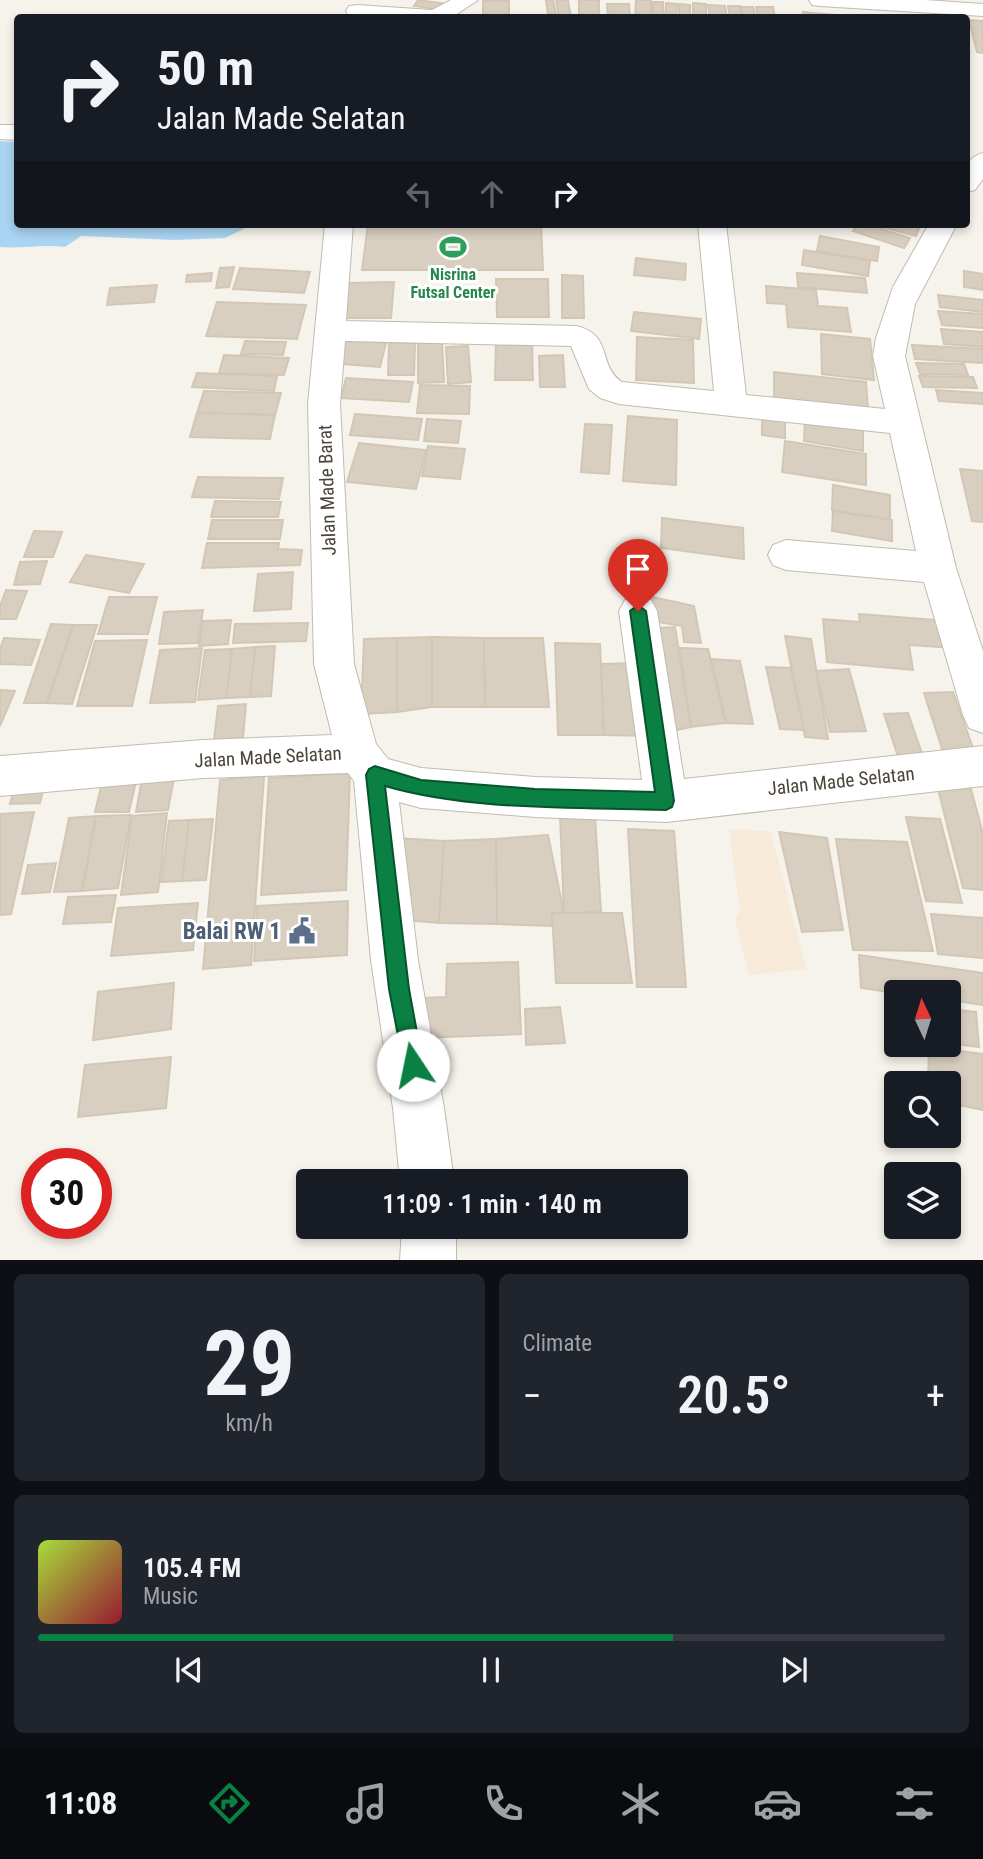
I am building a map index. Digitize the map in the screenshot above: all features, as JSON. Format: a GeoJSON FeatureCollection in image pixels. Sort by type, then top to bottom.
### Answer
{"type":"FeatureCollection","features":[{"type":"Feature","properties":{"kind":"street"},"geometry":{"type":"LineString","coordinates":[[440,14],[467,0]]}},
{"type":"Feature","properties":{"kind":"street"},"geometry":{"type":"LineString","coordinates":[[820,0],[983,10]]}},
{"type":"Feature","properties":{"kind":"street"},"geometry":{"type":"LineString","coordinates":[[357,11],[396,14]]}},
{"type":"Feature","properties":{"kind":"street"},"geometry":{"type":"LineString","coordinates":[[970,179],[983,161]]}},
{"type":"Feature","properties":{"kind":"street","name":"Jalan Made Barat"},"geometry":{"type":"LineString","coordinates":[[339,228],[324,404],[334,664],[366,764],[418,1090],[426,1169]]}},
{"type":"Feature","properties":{"kind":"street"},"geometry":{"type":"LineString","coordinates":[[712,228],[731,405]]}},
{"type":"Feature","properties":{"kind":"street"},"geometry":{"type":"LineString","coordinates":[[941,228],[896,312],[890,334],[889,356],[937,568],[983,715]]}},
{"type":"Feature","properties":{"kind":"street"},"geometry":{"type":"LineString","coordinates":[[331,331],[577,336],[585,341],[596,377],[606,389],[905,423]]}},
{"type":"Feature","properties":{"kind":"street"},"geometry":{"type":"LineString","coordinates":[[786,555],[937,568]]}},
{"type":"Feature","properties":{"kind":"street"},"geometry":{"type":"LineString","coordinates":[[638,611],[666,801]]}},
{"type":"Feature","properties":{"kind":"street","name":"Jalan Made Selatan"},"geometry":{"type":"LineString","coordinates":[[0,776],[204,759],[366,764],[421,788],[535,797],[666,801],[983,765]]}},
{"type":"Feature","properties":{"kind":"street"},"geometry":{"type":"LineString","coordinates":[[428,1260],[429,1239]]}},
{"type":"Feature","properties":{"kind":"shaded area"},"geometry":{"type":"Polygon","coordinates":[[[729,829],[771,831],[806,969],[749,975],[735,919],[740,911],[729,829]]]}},
{"type":"Feature","properties":{"kind":"water"},"geometry":{"type":"Polygon","coordinates":[[[0,141],[14,142],[14,228],[246,228],[225,238],[174,240],[81,236],[65,247],[0,247],[0,141]]]}},
{"type":"Feature","properties":{"kind":"building"},"geometry":{"type":"Polygon","coordinates":[[[418,0],[448,4],[444,10],[414,6],[418,0]]]}},
{"type":"Feature","properties":{"kind":"building"},"geometry":{"type":"Polygon","coordinates":[[[546,0],[553,0],[556,14],[548,14],[546,0]]]}},
{"type":"Feature","properties":{"kind":"building"},"geometry":{"type":"Polygon","coordinates":[[[556,0],[568,0],[570,14],[558,14],[556,0]]]}},
{"type":"Feature","properties":{"kind":"building"},"geometry":{"type":"Polygon","coordinates":[[[579,0],[599,0],[599,14],[579,14],[579,0]]]}},
{"type":"Feature","properties":{"kind":"building"},"geometry":{"type":"Polygon","coordinates":[[[636,0],[651,0],[651,14],[635,14],[636,0]]]}},
{"type":"Feature","properties":{"kind":"building"},"geometry":{"type":"Polygon","coordinates":[[[483,1],[509,1],[509,14],[483,14],[483,1]]]}},
{"type":"Feature","properties":{"kind":"building"},"geometry":{"type":"Polygon","coordinates":[[[653,2],[663,2],[663,14],[653,14],[653,2]]]}},
{"type":"Feature","properties":{"kind":"building"},"geometry":{"type":"Polygon","coordinates":[[[666,3],[677,4],[676,14],[665,14],[666,3]]]}},
{"type":"Feature","properties":{"kind":"building"},"geometry":{"type":"Polygon","coordinates":[[[693,3],[706,4],[706,14],[693,14],[693,3]]]}},
{"type":"Feature","properties":{"kind":"building"},"geometry":{"type":"Polygon","coordinates":[[[607,4],[629,4],[630,14],[608,14],[607,4]]]}},
{"type":"Feature","properties":{"kind":"building"},"geometry":{"type":"Polygon","coordinates":[[[679,4],[690,5],[690,14],[679,14],[679,4]]]}},
{"type":"Feature","properties":{"kind":"building"},"geometry":{"type":"Polygon","coordinates":[[[708,5],[725,6],[726,14],[709,14],[708,5]]]}},
{"type":"Feature","properties":{"kind":"building"},"geometry":{"type":"Polygon","coordinates":[[[728,6],[740,6],[741,14],[729,14],[728,6]]]}},
{"type":"Feature","properties":{"kind":"building"},"geometry":{"type":"Polygon","coordinates":[[[741,7],[753,7],[755,14],[742,14],[741,7]]]}},
{"type":"Feature","properties":{"kind":"building"},"geometry":{"type":"Polygon","coordinates":[[[756,7],[773,7],[774,14],[757,14],[756,7]]]}},
{"type":"Feature","properties":{"kind":"building"},"geometry":{"type":"Polygon","coordinates":[[[970,20],[983,21],[983,53],[977,52],[970,20]]]}},
{"type":"Feature","properties":{"kind":"building","name":"Nisrina Futsal Center"},"geometry":{"type":"Polygon","coordinates":[[[367,228],[541,228],[543,270],[362,270],[367,228]]]}},
{"type":"Feature","properties":{"kind":"building"},"geometry":{"type":"Polygon","coordinates":[[[855,228],[879,228],[910,238],[904,248],[853,231],[855,228]]]}},
{"type":"Feature","properties":{"kind":"building"},"geometry":{"type":"Polygon","coordinates":[[[886,228],[919,228],[916,236],[886,228]]]}},
{"type":"Feature","properties":{"kind":"building"},"geometry":{"type":"Polygon","coordinates":[[[820,236],[879,247],[877,261],[817,251],[820,236]]]}},
{"type":"Feature","properties":{"kind":"building"},"geometry":{"type":"Polygon","coordinates":[[[804,250],[870,261],[868,276],[802,265],[804,250]]]}},
{"type":"Feature","properties":{"kind":"building"},"geometry":{"type":"Polygon","coordinates":[[[636,258],[686,264],[685,280],[634,275],[636,258]]]}},
{"type":"Feature","properties":{"kind":"building"},"geometry":{"type":"Polygon","coordinates":[[[234,267],[229,287],[216,288],[220,268],[234,267]]]}},
{"type":"Feature","properties":{"kind":"building"},"geometry":{"type":"Polygon","coordinates":[[[240,268],[310,272],[304,293],[233,289],[240,268]]]}},
{"type":"Feature","properties":{"kind":"building"},"geometry":{"type":"Polygon","coordinates":[[[964,271],[983,274],[983,290],[964,287],[964,271]]]}},
{"type":"Feature","properties":{"kind":"building"},"geometry":{"type":"Polygon","coordinates":[[[212,273],[211,281],[186,282],[187,275],[212,273]]]}},
{"type":"Feature","properties":{"kind":"building"},"geometry":{"type":"Polygon","coordinates":[[[797,273],[865,278],[867,293],[798,287],[797,273]]]}},
{"type":"Feature","properties":{"kind":"building"},"geometry":{"type":"Polygon","coordinates":[[[562,275],[583,276],[584,318],[562,318],[562,275]]]}},
{"type":"Feature","properties":{"kind":"building"},"geometry":{"type":"Polygon","coordinates":[[[496,279],[548,279],[549,317],[497,317],[496,279]]]}},
{"type":"Feature","properties":{"kind":"building"},"geometry":{"type":"Polygon","coordinates":[[[394,282],[391,318],[343,318],[348,283],[394,282]]]}},
{"type":"Feature","properties":{"kind":"building"},"geometry":{"type":"Polygon","coordinates":[[[157,285],[154,302],[107,305],[110,288],[157,285]]]}},
{"type":"Feature","properties":{"kind":"building"},"geometry":{"type":"Polygon","coordinates":[[[766,286],[816,290],[818,306],[847,308],[851,332],[788,327],[786,304],[767,303],[766,286]]]}},
{"type":"Feature","properties":{"kind":"building"},"geometry":{"type":"Polygon","coordinates":[[[938,295],[983,300],[983,312],[940,307],[938,295]]]}},
{"type":"Feature","properties":{"kind":"building"},"geometry":{"type":"Polygon","coordinates":[[[217,302],[306,305],[297,339],[206,336],[217,302]]]}},
{"type":"Feature","properties":{"kind":"building"},"geometry":{"type":"Polygon","coordinates":[[[938,311],[983,314],[983,328],[942,325],[938,311]]]}},
{"type":"Feature","properties":{"kind":"building"},"geometry":{"type":"Polygon","coordinates":[[[634,312],[701,319],[699,339],[631,331],[634,312]]]}},
{"type":"Feature","properties":{"kind":"building"},"geometry":{"type":"Polygon","coordinates":[[[941,329],[983,332],[983,347],[944,344],[941,329]]]}},
{"type":"Feature","properties":{"kind":"building"},"geometry":{"type":"Polygon","coordinates":[[[821,334],[870,339],[874,380],[822,374],[821,334]]]}},
{"type":"Feature","properties":{"kind":"building"},"geometry":{"type":"Polygon","coordinates":[[[637,337],[693,340],[694,383],[636,380],[637,337]]]}},
{"type":"Feature","properties":{"kind":"building"},"geometry":{"type":"Polygon","coordinates":[[[337,339],[386,343],[380,367],[330,363],[337,339]]]}},
{"type":"Feature","properties":{"kind":"building"},"geometry":{"type":"Polygon","coordinates":[[[245,341],[286,342],[283,355],[241,354],[245,341]]]}},
{"type":"Feature","properties":{"kind":"building"},"geometry":{"type":"Polygon","coordinates":[[[418,341],[442,341],[444,382],[418,383],[418,341]]]}},
{"type":"Feature","properties":{"kind":"building"},"geometry":{"type":"Polygon","coordinates":[[[496,342],[532,342],[533,380],[495,380],[496,342]]]}},
{"type":"Feature","properties":{"kind":"building"},"geometry":{"type":"Polygon","coordinates":[[[389,343],[415,343],[414,375],[388,375],[389,343]]]}},
{"type":"Feature","properties":{"kind":"building"},"geometry":{"type":"Polygon","coordinates":[[[912,345],[983,349],[983,363],[915,359],[912,345]]]}},
{"type":"Feature","properties":{"kind":"building"},"geometry":{"type":"Polygon","coordinates":[[[468,346],[471,382],[448,384],[446,347],[468,346]]]}},
{"type":"Feature","properties":{"kind":"building"},"geometry":{"type":"Polygon","coordinates":[[[224,355],[289,358],[284,375],[219,373],[224,355]]]}},
{"type":"Feature","properties":{"kind":"building"},"geometry":{"type":"Polygon","coordinates":[[[563,355],[565,387],[540,387],[539,356],[563,355]]]}},
{"type":"Feature","properties":{"kind":"building"},"geometry":{"type":"Polygon","coordinates":[[[916,363],[964,364],[968,375],[920,374],[916,363]]]}},
{"type":"Feature","properties":{"kind":"building"},"geometry":{"type":"Polygon","coordinates":[[[774,372],[866,382],[868,409],[774,399],[774,372]]]}},
{"type":"Feature","properties":{"kind":"building"},"geometry":{"type":"Polygon","coordinates":[[[197,373],[277,376],[274,391],[192,387],[197,373]]]}},
{"type":"Feature","properties":{"kind":"building"},"geometry":{"type":"Polygon","coordinates":[[[919,376],[973,377],[977,388],[923,387],[919,376]]]}},
{"type":"Feature","properties":{"kind":"building"},"geometry":{"type":"Polygon","coordinates":[[[346,378],[413,382],[409,402],[341,398],[346,378]]]}},
{"type":"Feature","properties":{"kind":"building"},"geometry":{"type":"Polygon","coordinates":[[[420,385],[470,386],[469,414],[417,413],[420,385]]]}},
{"type":"Feature","properties":{"kind":"building"},"geometry":{"type":"Polygon","coordinates":[[[936,390],[983,393],[983,404],[939,401],[936,390]]]}},
{"type":"Feature","properties":{"kind":"building"},"geometry":{"type":"Polygon","coordinates":[[[204,391],[281,393],[275,415],[197,413],[204,391]]]}},
{"type":"Feature","properties":{"kind":"building"},"geometry":{"type":"Polygon","coordinates":[[[197,413],[275,415],[270,439],[190,437],[197,413]]]}},
{"type":"Feature","properties":{"kind":"building"},"geometry":{"type":"Polygon","coordinates":[[[355,414],[422,419],[418,440],[350,435],[355,414]]]}},
{"type":"Feature","properties":{"kind":"building"},"geometry":{"type":"Polygon","coordinates":[[[762,414],[785,417],[785,438],[762,435],[762,414]]]}},
{"type":"Feature","properties":{"kind":"building"},"geometry":{"type":"Polygon","coordinates":[[[628,416],[677,420],[676,485],[623,481],[628,416]]]}},
{"type":"Feature","properties":{"kind":"building"},"geometry":{"type":"Polygon","coordinates":[[[805,418],[863,427],[863,451],[804,441],[805,418]]]}},
{"type":"Feature","properties":{"kind":"building"},"geometry":{"type":"Polygon","coordinates":[[[427,419],[461,421],[458,443],[424,441],[427,419]]]}},
{"type":"Feature","properties":{"kind":"building"},"geometry":{"type":"Polygon","coordinates":[[[585,424],[612,425],[609,474],[581,472],[585,424]]]}},
{"type":"Feature","properties":{"kind":"building"},"geometry":{"type":"Polygon","coordinates":[[[785,441],[866,454],[866,485],[782,472],[785,441]]]}},
{"type":"Feature","properties":{"kind":"building"},"geometry":{"type":"Polygon","coordinates":[[[359,443],[426,450],[416,489],[347,482],[359,443]]]}},
{"type":"Feature","properties":{"kind":"building"},"geometry":{"type":"Polygon","coordinates":[[[428,446],[465,449],[460,479],[422,476],[428,446]]]}},
{"type":"Feature","properties":{"kind":"building"},"geometry":{"type":"Polygon","coordinates":[[[960,469],[983,471],[983,522],[972,521],[960,469]]]}},
{"type":"Feature","properties":{"kind":"building"},"geometry":{"type":"Polygon","coordinates":[[[198,477],[283,478],[279,499],[192,497],[198,477]]]}},
{"type":"Feature","properties":{"kind":"building"},"geometry":{"type":"Polygon","coordinates":[[[833,485],[890,495],[890,520],[832,510],[833,485]]]}},
{"type":"Feature","properties":{"kind":"building"},"geometry":{"type":"Polygon","coordinates":[[[215,501],[281,502],[278,517],[211,517],[215,501]]]}},
{"type":"Feature","properties":{"kind":"building"},"geometry":{"type":"Polygon","coordinates":[[[833,511],[892,520],[892,541],[832,531],[833,511]]]}},
{"type":"Feature","properties":{"kind":"building"},"geometry":{"type":"Polygon","coordinates":[[[662,518],[743,528],[744,559],[661,548],[662,518]]]}},
{"type":"Feature","properties":{"kind":"building"},"geometry":{"type":"Polygon","coordinates":[[[212,520],[283,520],[280,539],[208,539],[212,520]]]}},
{"type":"Feature","properties":{"kind":"building"},"geometry":{"type":"Polygon","coordinates":[[[34,531],[62,532],[53,557],[24,557],[34,531]]]}},
{"type":"Feature","properties":{"kind":"building"},"geometry":{"type":"Polygon","coordinates":[[[207,543],[279,543],[278,549],[302,550],[300,565],[202,568],[207,543]]]}},
{"type":"Feature","properties":{"kind":"building"},"geometry":{"type":"Polygon","coordinates":[[[86,555],[144,564],[129,593],[70,582],[86,555]]]}},
{"type":"Feature","properties":{"kind":"building"},"geometry":{"type":"Polygon","coordinates":[[[47,561],[40,584],[14,585],[20,562],[47,561]]]}},
{"type":"Feature","properties":{"kind":"building"},"geometry":{"type":"Polygon","coordinates":[[[293,572],[291,609],[254,611],[258,574],[293,572]]]}},
{"type":"Feature","properties":{"kind":"building"},"geometry":{"type":"Polygon","coordinates":[[[6,590],[27,591],[16,619],[0,619],[0,606],[6,590]]]}},
{"type":"Feature","properties":{"kind":"building"},"geometry":{"type":"Polygon","coordinates":[[[648,596],[694,606],[701,643],[684,642],[682,626],[652,621],[648,596]]]}},
{"type":"Feature","properties":{"kind":"building"},"geometry":{"type":"Polygon","coordinates":[[[109,597],[157,597],[148,634],[98,634],[109,597]]]}},
{"type":"Feature","properties":{"kind":"building"},"geometry":{"type":"Polygon","coordinates":[[[203,610],[198,643],[159,644],[164,612],[203,610]]]}},
{"type":"Feature","properties":{"kind":"building"},"geometry":{"type":"Polygon","coordinates":[[[859,614],[948,621],[954,648],[909,645],[913,670],[827,662],[823,619],[860,622],[859,614]]]}},
{"type":"Feature","properties":{"kind":"building"},"geometry":{"type":"Polygon","coordinates":[[[231,620],[228,644],[199,646],[203,621],[231,620]]]}},
{"type":"Feature","properties":{"kind":"building"},"geometry":{"type":"Polygon","coordinates":[[[308,623],[306,641],[233,643],[235,624],[308,623]]]}},
{"type":"Feature","properties":{"kind":"building"},"geometry":{"type":"Polygon","coordinates":[[[51,624],[73,625],[47,703],[24,703],[51,624]]]}},
{"type":"Feature","properties":{"kind":"building"},"geometry":{"type":"Polygon","coordinates":[[[73,625],[97,625],[72,704],[47,703],[73,625]]]}},
{"type":"Feature","properties":{"kind":"building"},"geometry":{"type":"Polygon","coordinates":[[[675,627],[691,727],[672,731],[657,628],[675,627]]]}},
{"type":"Feature","properties":{"kind":"building"},"geometry":{"type":"Polygon","coordinates":[[[785,636],[811,639],[828,739],[805,737],[785,636]]]}},
{"type":"Feature","properties":{"kind":"building"},"geometry":{"type":"Polygon","coordinates":[[[432,637],[432,707],[397,712],[397,638],[432,637]]]}},
{"type":"Feature","properties":{"kind":"building"},"geometry":{"type":"Polygon","coordinates":[[[432,637],[484,638],[485,707],[432,707],[432,637]]]}},
{"type":"Feature","properties":{"kind":"building"},"geometry":{"type":"Polygon","coordinates":[[[4,638],[40,640],[31,665],[0,664],[0,649],[4,638]]]}},
{"type":"Feature","properties":{"kind":"building"},"geometry":{"type":"Polygon","coordinates":[[[397,638],[397,712],[361,714],[364,639],[397,638]]]}},
{"type":"Feature","properties":{"kind":"building"},"geometry":{"type":"Polygon","coordinates":[[[484,638],[543,638],[549,707],[485,707],[484,638]]]}},
{"type":"Feature","properties":{"kind":"building"},"geometry":{"type":"Polygon","coordinates":[[[147,640],[132,706],[77,706],[95,641],[147,640]]]}},
{"type":"Feature","properties":{"kind":"building"},"geometry":{"type":"Polygon","coordinates":[[[555,643],[600,644],[604,735],[558,735],[555,643]]]}},
{"type":"Feature","properties":{"kind":"building"},"geometry":{"type":"Polygon","coordinates":[[[275,646],[271,696],[250,697],[255,647],[275,646]]]}},
{"type":"Feature","properties":{"kind":"building"},"geometry":{"type":"Polygon","coordinates":[[[255,647],[250,697],[226,698],[232,649],[255,647]]]}},
{"type":"Feature","properties":{"kind":"building"},"geometry":{"type":"Polygon","coordinates":[[[202,648],[195,702],[150,703],[160,650],[202,648]]]}},
{"type":"Feature","properties":{"kind":"building"},"geometry":{"type":"Polygon","coordinates":[[[679,648],[708,649],[726,723],[691,727],[679,648]]]}},
{"type":"Feature","properties":{"kind":"building"},"geometry":{"type":"Polygon","coordinates":[[[232,649],[226,698],[198,700],[205,650],[232,649]]]}},
{"type":"Feature","properties":{"kind":"building"},"geometry":{"type":"Polygon","coordinates":[[[711,659],[740,661],[753,724],[726,723],[711,659]]]}},
{"type":"Feature","properties":{"kind":"building"},"geometry":{"type":"Polygon","coordinates":[[[639,663],[649,736],[604,735],[601,664],[639,663]]]}},
{"type":"Feature","properties":{"kind":"building"},"geometry":{"type":"Polygon","coordinates":[[[766,667],[791,668],[804,730],[780,729],[766,667]]]}},
{"type":"Feature","properties":{"kind":"building"},"geometry":{"type":"Polygon","coordinates":[[[849,669],[866,731],[830,732],[816,671],[849,669]]]}},
{"type":"Feature","properties":{"kind":"building"},"geometry":{"type":"Polygon","coordinates":[[[0,690],[15,691],[0,726],[0,690]]]}},
{"type":"Feature","properties":{"kind":"building"},"geometry":{"type":"Polygon","coordinates":[[[953,692],[974,751],[943,752],[924,693],[953,692]]]}},
{"type":"Feature","properties":{"kind":"building"},"geometry":{"type":"Polygon","coordinates":[[[246,704],[243,738],[214,740],[218,706],[246,704]]]}},
{"type":"Feature","properties":{"kind":"building"},"geometry":{"type":"Polygon","coordinates":[[[908,713],[926,765],[901,766],[884,714],[908,713]]]}},
{"type":"Feature","properties":{"kind":"building"},"geometry":{"type":"Polygon","coordinates":[[[144,768],[176,768],[168,810],[136,812],[144,768]]]}},
{"type":"Feature","properties":{"kind":"building"},"geometry":{"type":"Polygon","coordinates":[[[138,773],[129,812],[95,812],[104,774],[138,773]]]}},
{"type":"Feature","properties":{"kind":"building"},"geometry":{"type":"Polygon","coordinates":[[[350,773],[346,890],[261,895],[269,778],[350,773]]]}},
{"type":"Feature","properties":{"kind":"building"},"geometry":{"type":"Polygon","coordinates":[[[18,775],[47,775],[40,803],[10,804],[18,775]]]}},
{"type":"Feature","properties":{"kind":"building"},"geometry":{"type":"Polygon","coordinates":[[[264,776],[251,965],[203,969],[220,780],[264,776]]]}},
{"type":"Feature","properties":{"kind":"building"},"geometry":{"type":"Polygon","coordinates":[[[938,789],[971,789],[983,834],[983,890],[963,888],[938,789]]]}},
{"type":"Feature","properties":{"kind":"building"},"geometry":{"type":"Polygon","coordinates":[[[34,812],[11,914],[0,915],[0,814],[34,812]]]}},
{"type":"Feature","properties":{"kind":"building"},"geometry":{"type":"Polygon","coordinates":[[[167,813],[158,892],[121,895],[132,816],[167,813]]]}},
{"type":"Feature","properties":{"kind":"building"},"geometry":{"type":"Polygon","coordinates":[[[131,815],[118,888],[82,891],[96,816],[131,815]]]}},
{"type":"Feature","properties":{"kind":"building"},"geometry":{"type":"Polygon","coordinates":[[[560,815],[595,816],[601,912],[564,913],[560,815]]]}},
{"type":"Feature","properties":{"kind":"building"},"geometry":{"type":"Polygon","coordinates":[[[96,816],[82,891],[54,892],[69,818],[96,816]]]}},
{"type":"Feature","properties":{"kind":"building"},"geometry":{"type":"Polygon","coordinates":[[[906,817],[940,819],[962,903],[926,901],[906,817]]]}},
{"type":"Feature","properties":{"kind":"building"},"geometry":{"type":"Polygon","coordinates":[[[213,819],[206,880],[182,881],[189,820],[213,819]]]}},
{"type":"Feature","properties":{"kind":"building"},"geometry":{"type":"Polygon","coordinates":[[[189,820],[182,881],[161,882],[169,821],[189,820]]]}},
{"type":"Feature","properties":{"kind":"building"},"geometry":{"type":"Polygon","coordinates":[[[628,829],[674,831],[686,987],[637,987],[628,829]]]}},
{"type":"Feature","properties":{"kind":"building"},"geometry":{"type":"Polygon","coordinates":[[[779,832],[827,838],[843,930],[802,932],[779,832]]]}},
{"type":"Feature","properties":{"kind":"building"},"geometry":{"type":"Polygon","coordinates":[[[548,835],[564,913],[552,913],[553,926],[497,924],[496,839],[548,835]]]}},
{"type":"Feature","properties":{"kind":"building"},"geometry":{"type":"Polygon","coordinates":[[[395,838],[444,841],[439,923],[391,919],[395,838]]]}},
{"type":"Feature","properties":{"kind":"building"},"geometry":{"type":"Polygon","coordinates":[[[496,839],[497,924],[439,923],[444,841],[496,839]]]}},
{"type":"Feature","properties":{"kind":"building"},"geometry":{"type":"Polygon","coordinates":[[[836,839],[907,842],[933,951],[853,950],[836,839]]]}},
{"type":"Feature","properties":{"kind":"building"},"geometry":{"type":"Polygon","coordinates":[[[56,863],[50,892],[22,894],[28,865],[56,863]]]}},
{"type":"Feature","properties":{"kind":"building"},"geometry":{"type":"Polygon","coordinates":[[[116,895],[111,922],[63,924],[68,897],[116,895]]]}},
{"type":"Feature","properties":{"kind":"building","name":"Balai RW 1"},"geometry":{"type":"Polygon","coordinates":[[[348,901],[347,955],[254,961],[257,906],[348,901]]]}},
{"type":"Feature","properties":{"kind":"building"},"geometry":{"type":"Polygon","coordinates":[[[198,903],[193,950],[111,956],[118,908],[198,903]]]}},
{"type":"Feature","properties":{"kind":"building"},"geometry":{"type":"Polygon","coordinates":[[[552,913],[622,913],[632,983],[556,983],[552,913]]]}},
{"type":"Feature","properties":{"kind":"building"},"geometry":{"type":"Polygon","coordinates":[[[931,914],[983,918],[983,958],[938,954],[931,914]]]}},
{"type":"Feature","properties":{"kind":"building"},"geometry":{"type":"Polygon","coordinates":[[[859,955],[983,973],[983,1005],[961,1002],[961,980],[884,980],[884,991],[861,988],[859,955]]]}},
{"type":"Feature","properties":{"kind":"building"},"geometry":{"type":"Polygon","coordinates":[[[518,962],[521,1034],[423,1038],[424,998],[446,997],[447,964],[518,962]]]}},
{"type":"Feature","properties":{"kind":"building"},"geometry":{"type":"Polygon","coordinates":[[[174,983],[171,1029],[93,1040],[98,992],[174,983]]]}},
{"type":"Feature","properties":{"kind":"building"},"geometry":{"type":"Polygon","coordinates":[[[560,1007],[565,1043],[526,1045],[525,1009],[560,1007]]]}},
{"type":"Feature","properties":{"kind":"building"},"geometry":{"type":"Polygon","coordinates":[[[961,1010],[976,1012],[979,1047],[961,1045],[961,1010]]]}},
{"type":"Feature","properties":{"kind":"building"},"geometry":{"type":"Polygon","coordinates":[[[961,1051],[983,1054],[983,1110],[961,1106],[961,1071],[928,1071],[929,1057],[961,1057],[961,1051]]]}},
{"type":"Feature","properties":{"kind":"building"},"geometry":{"type":"Polygon","coordinates":[[[171,1057],[166,1108],[78,1117],[85,1065],[171,1057]]]}},
{"type":"Feature","properties":{"kind":"place","name":"Nisrina Futsal Center"},"geometry":{"type":"Point","coordinates":[453,247]}},
{"type":"Feature","properties":{"kind":"place","name":"Balai RW 1"},"geometry":{"type":"Point","coordinates":[302,931]}},
{"type":"Feature","properties":{"kind":"route"},"geometry":{"type":"LineString","coordinates":[[413,1065],[387,902],[375,775],[421,788],[535,797],[666,801],[638,611]]}}]}
